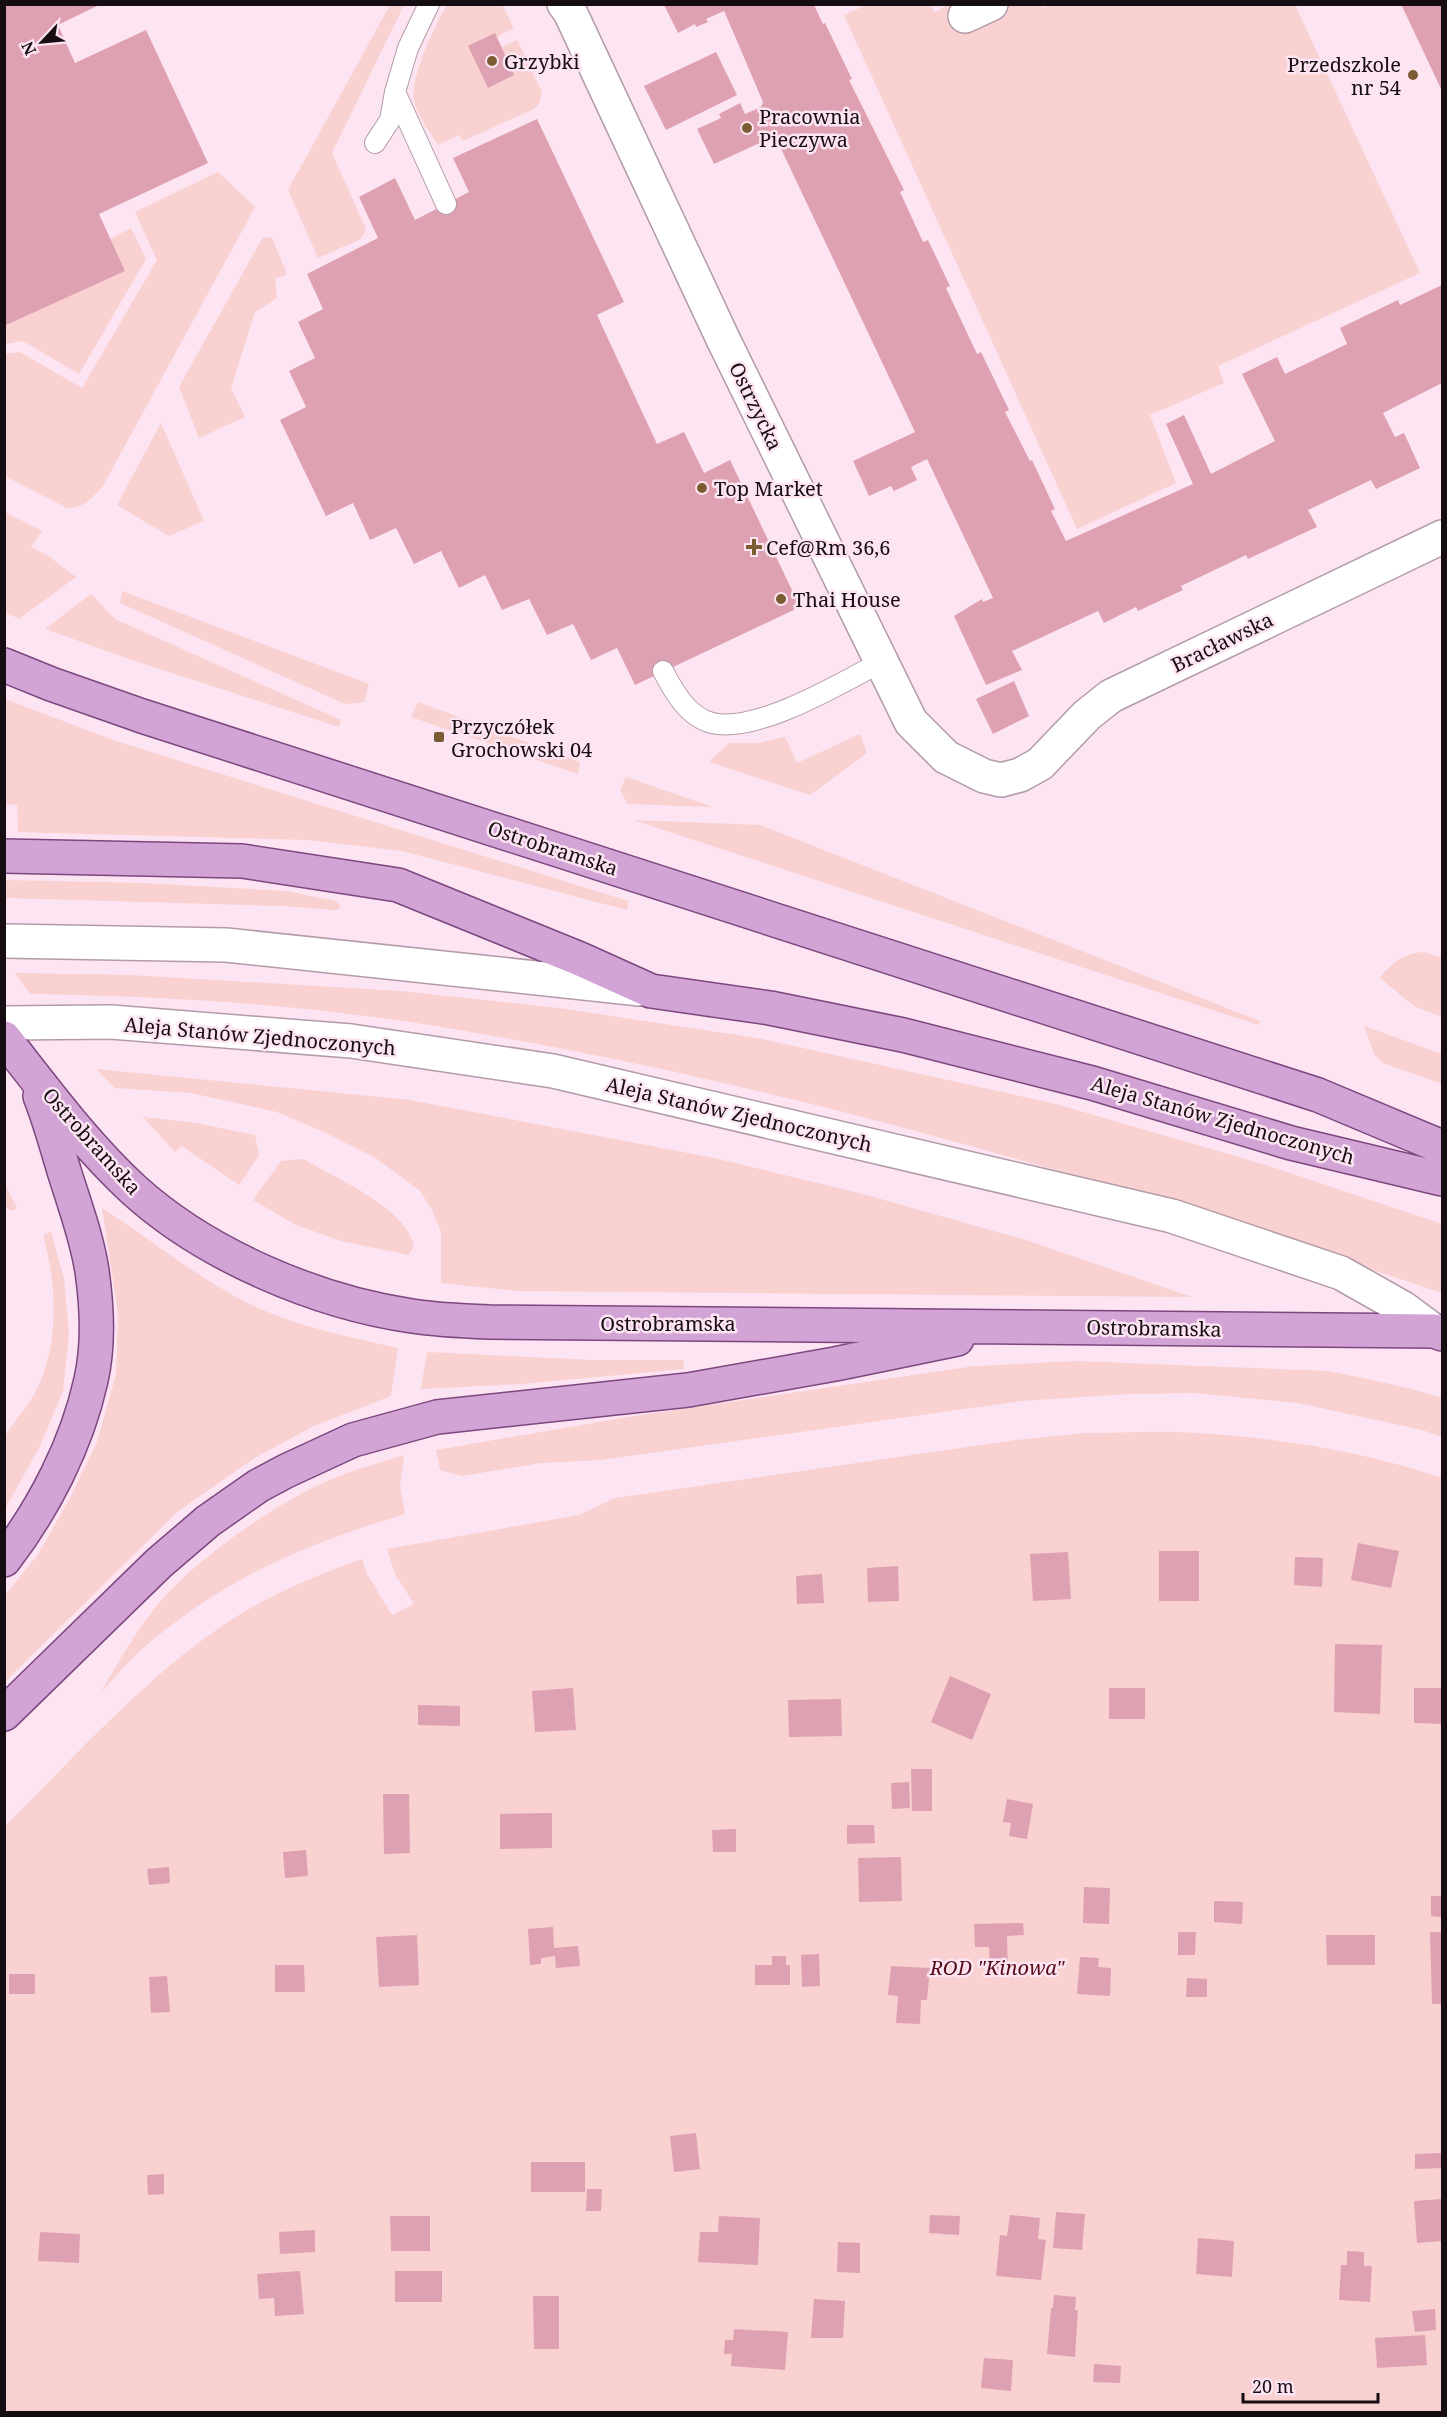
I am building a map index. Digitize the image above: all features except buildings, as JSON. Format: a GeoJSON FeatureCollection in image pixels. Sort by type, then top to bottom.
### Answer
{"type":"FeatureCollection","features":[{"type":"Feature","properties":{"kind":"main road","name":"Ostrzycka"},"geometry":{"type":"LineString","coordinates":[[564,4],[570,12],[723,339],[911,722],[946,757],[984,776],[1000,780],[1020,775]]}},
{"type":"Feature","properties":{"kind":"main road","name":"Bracławska"},"geometry":{"type":"LineString","coordinates":[[1020,775],[1040,764],[1088,715],[1111,696],[1443,537]]}},
{"type":"Feature","properties":{"kind":"main road","name":"Ostrobramska"},"geometry":{"type":"LineString","coordinates":[[4,665],[142,716],[1318,1095],[1443,1148]]}},
{"type":"Feature","properties":{"kind":"main road"},"geometry":{"type":"LineString","coordinates":[[4,856],[242,861],[398,885],[580,958],[651,990]]}},
{"type":"Feature","properties":{"kind":"main road","name":"Aleja Stanów Zjednoczonych"},"geometry":{"type":"LineString","coordinates":[[4,941],[226,945],[651,990],[770,1008],[903,1035],[1092,1083],[1291,1143],[1443,1179]]}},
{"type":"Feature","properties":{"kind":"main road","name":"Aleja Stanów Zjednoczonych"},"geometry":{"type":"LineString","coordinates":[[4,1023],[111,1022],[351,1041],[553,1071],[1172,1216],[1341,1273],[1403,1308],[1438,1332]]}},
{"type":"Feature","properties":{"kind":"main road","name":"Ostrobramska"},"geometry":{"type":"LineString","coordinates":[[4,1038],[73,1125],[136,1191],[195,1234],[236,1258],[304,1287],[381,1310],[445,1320],[489,1322],[1438,1332]]}},
{"type":"Feature","properties":{"kind":"main road"},"geometry":{"type":"LineString","coordinates":[[4,1560],[46,1495],[59,1470],[82,1414],[92,1379],[95,1351],[96,1321],[92,1268],[82,1226],[43,1105],[28,1069]]}},
{"type":"Feature","properties":{"kind":"main road"},"geometry":{"type":"LineString","coordinates":[[4,1714],[159,1563],[208,1521],[258,1486],[317,1455],[385,1430],[437,1417],[688,1390],[835,1364],[1021,1326]]}},
{"type":"Feature","properties":{"kind":"lane"},"geometry":{"type":"LineString","coordinates":[[375,143],[390,120],[395,92],[408,48],[429,4]]}},
{"type":"Feature","properties":{"kind":"lane"},"geometry":{"type":"LineString","coordinates":[[395,92],[446,204]]}},
{"type":"Feature","properties":{"kind":"lane"},"geometry":{"type":"LineString","coordinates":[[663,671],[674,692],[688,709],[711,723],[737,726],[784,710],[883,661]]}},
{"type":"Feature","properties":{"kind":"green space"},"geometry":{"type":"Polygon","coordinates":[[[869,4],[930,5],[935,12],[950,4],[1040,4],[1042,8],[1050,4],[1295,5],[1420,273],[1218,366],[1224,383],[1150,415],[1176,483],[1077,529],[844,15],[869,4]]]}},
{"type":"Feature","properties":{"kind":"green space"},"geometry":{"type":"Polygon","coordinates":[[[390,5],[404,5],[332,153],[366,229],[361,239],[318,258],[288,190],[390,5]]]}},
{"type":"Feature","properties":{"kind":"green space"},"geometry":{"type":"Polygon","coordinates":[[[447,5],[502,5],[514,28],[497,37],[502,47],[517,40],[542,92],[539,104],[534,109],[463,141],[459,135],[438,145],[418,112],[414,90],[424,51],[447,5]]]}},
{"type":"Feature","properties":{"kind":"green space"},"geometry":{"type":"Polygon","coordinates":[[[218,172],[255,207],[103,486],[83,504],[67,508],[5,476],[5,354],[20,352],[82,388],[157,260],[135,212],[218,172]]]}},
{"type":"Feature","properties":{"kind":"green space"},"geometry":{"type":"Polygon","coordinates":[[[131,228],[146,259],[79,374],[23,341],[5,344],[4,326],[124,271],[110,239],[131,228]]]}},
{"type":"Feature","properties":{"kind":"green space"},"geometry":{"type":"Polygon","coordinates":[[[263,237],[272,238],[287,274],[275,279],[277,298],[255,312],[231,388],[245,417],[199,438],[179,387],[263,237]]]}},
{"type":"Feature","properties":{"kind":"green space"},"geometry":{"type":"Polygon","coordinates":[[[161,423],[204,521],[169,536],[117,505],[161,423]]]}},
{"type":"Feature","properties":{"kind":"green space"},"geometry":{"type":"Polygon","coordinates":[[[5,512],[42,531],[31,547],[47,555],[76,577],[19,619],[5,612],[5,512]]]}},
{"type":"Feature","properties":{"kind":"green space"},"geometry":{"type":"Polygon","coordinates":[[[122,591],[369,684],[364,702],[345,704],[120,603],[122,591]]]}},
{"type":"Feature","properties":{"kind":"green space"},"geometry":{"type":"Polygon","coordinates":[[[91,594],[115,619],[341,720],[339,727],[132,660],[45,629],[91,594]]]}},
{"type":"Feature","properties":{"kind":"green space"},"geometry":{"type":"Polygon","coordinates":[[[5,699],[116,741],[628,901],[627,910],[402,851],[308,840],[18,832],[17,805],[5,804],[5,699]]]}},
{"type":"Feature","properties":{"kind":"green space"},"geometry":{"type":"Polygon","coordinates":[[[418,702],[580,762],[578,774],[411,717],[418,702]]]}},
{"type":"Feature","properties":{"kind":"green space"},"geometry":{"type":"Polygon","coordinates":[[[860,734],[867,753],[810,795],[709,762],[729,743],[758,743],[785,737],[797,763],[860,734]]]}},
{"type":"Feature","properties":{"kind":"green space"},"geometry":{"type":"Polygon","coordinates":[[[626,777],[713,807],[627,804],[620,790],[626,777]]]}},
{"type":"Feature","properties":{"kind":"green space"},"geometry":{"type":"Polygon","coordinates":[[[633,820],[760,825],[1260,1021],[1258,1025],[633,820]]]}},
{"type":"Feature","properties":{"kind":"green space"},"geometry":{"type":"Polygon","coordinates":[[[5,880],[143,883],[286,891],[335,901],[340,908],[336,910],[282,906],[5,898],[5,880]]]}},
{"type":"Feature","properties":{"kind":"green space"},"geometry":{"type":"Polygon","coordinates":[[[1424,952],[1442,958],[1442,1017],[1414,1006],[1380,978],[1399,960],[1411,954],[1424,952]]]}},
{"type":"Feature","properties":{"kind":"green space"},"geometry":{"type":"Polygon","coordinates":[[[15,973],[130,975],[401,991],[559,1008],[757,1038],[1056,1104],[1266,1165],[1442,1224],[1442,1293],[1068,1174],[815,1105],[687,1075],[559,1048],[380,1018],[280,1006],[180,999],[30,994],[15,973]]]}},
{"type":"Feature","properties":{"kind":"green space"},"geometry":{"type":"Polygon","coordinates":[[[1364,1026],[1442,1054],[1442,1084],[1383,1063],[1374,1054],[1364,1026]]]}},
{"type":"Feature","properties":{"kind":"green space"},"geometry":{"type":"Polygon","coordinates":[[[96,1069],[410,1100],[714,1158],[863,1194],[1029,1241],[1192,1297],[518,1291],[441,1283],[441,1232],[432,1210],[420,1191],[377,1159],[326,1133],[277,1112],[191,1093],[115,1088],[96,1069]]]}},
{"type":"Feature","properties":{"kind":"green space"},"geometry":{"type":"Polygon","coordinates":[[[143,1117],[196,1123],[255,1135],[259,1155],[239,1185],[182,1146],[175,1152],[143,1117]]]}},
{"type":"Feature","properties":{"kind":"green space"},"geometry":{"type":"Polygon","coordinates":[[[303,1159],[367,1195],[397,1218],[408,1231],[414,1245],[409,1255],[341,1241],[296,1225],[253,1200],[281,1161],[303,1159]]]}},
{"type":"Feature","properties":{"kind":"green space"},"geometry":{"type":"Polygon","coordinates":[[[5,1184],[17,1208],[11,1211],[5,1207],[5,1184]]]}},
{"type":"Feature","properties":{"kind":"green space"},"geometry":{"type":"Polygon","coordinates":[[[102,1208],[204,1278],[258,1308],[317,1329],[398,1348],[391,1396],[314,1426],[256,1457],[177,1512],[5,1682],[5,1595],[37,1556],[70,1498],[97,1442],[116,1374],[118,1313],[102,1208]]]}},
{"type":"Feature","properties":{"kind":"green space"},"geometry":{"type":"Polygon","coordinates":[[[51,1232],[64,1279],[69,1334],[63,1391],[40,1446],[5,1509],[4,1439],[35,1393],[49,1356],[54,1315],[51,1274],[43,1235],[51,1232]]]}},
{"type":"Feature","properties":{"kind":"green space"},"geometry":{"type":"Polygon","coordinates":[[[427,1352],[593,1360],[683,1360],[684,1369],[521,1384],[421,1389],[427,1352]]]}},
{"type":"Feature","properties":{"kind":"green space"},"geometry":{"type":"Polygon","coordinates":[[[1077,1361],[1329,1371],[1400,1386],[1442,1398],[1442,1437],[1422,1430],[1298,1403],[1193,1393],[1129,1394],[1021,1401],[601,1460],[541,1463],[462,1476],[440,1470],[436,1450],[628,1417],[975,1366],[1077,1361]]]}},
{"type":"Feature","properties":{"kind":"green space","name":"ROD \"Kinowa\""},"geometry":{"type":"Polygon","coordinates":[[[1182,1432],[1258,1438],[1351,1453],[1442,1478],[1442,2412],[5,2412],[5,1826],[152,1681],[215,1631],[249,1609],[304,1581],[362,1559],[367,1574],[392,1615],[414,1604],[395,1574],[387,1549],[579,1515],[615,1498],[1016,1440],[1086,1433],[1182,1432]]]}},
{"type":"Feature","properties":{"kind":"green space"},"geometry":{"type":"Polygon","coordinates":[[[404,1455],[400,1486],[405,1514],[332,1538],[266,1566],[234,1583],[203,1602],[142,1649],[101,1692],[131,1641],[157,1605],[183,1578],[224,1544],[271,1511],[318,1485],[404,1455]]]}},
{"type":"Feature","properties":{"kind":"place","name":"Grzybki"},"geometry":{"type":"Point","coordinates":[492,61]}},
{"type":"Feature","properties":{"kind":"place","name":"Przedszkole nr 54"},"geometry":{"type":"Point","coordinates":[1413,75]}},
{"type":"Feature","properties":{"kind":"place","name":"Pracownia Pieczywa"},"geometry":{"type":"Point","coordinates":[747,128]}},
{"type":"Feature","properties":{"kind":"place","name":"Top Market"},"geometry":{"type":"Point","coordinates":[702,488]}},
{"type":"Feature","properties":{"kind":"place","name":"Cef@Rm 36,6"},"geometry":{"type":"Point","coordinates":[754,547]}},
{"type":"Feature","properties":{"kind":"place","name":"Thai House"},"geometry":{"type":"Point","coordinates":[781,599]}},
{"type":"Feature","properties":{"kind":"place","name":"Przyczółek Grochowski 04"},"geometry":{"type":"Point","coordinates":[439,737]}}]}
